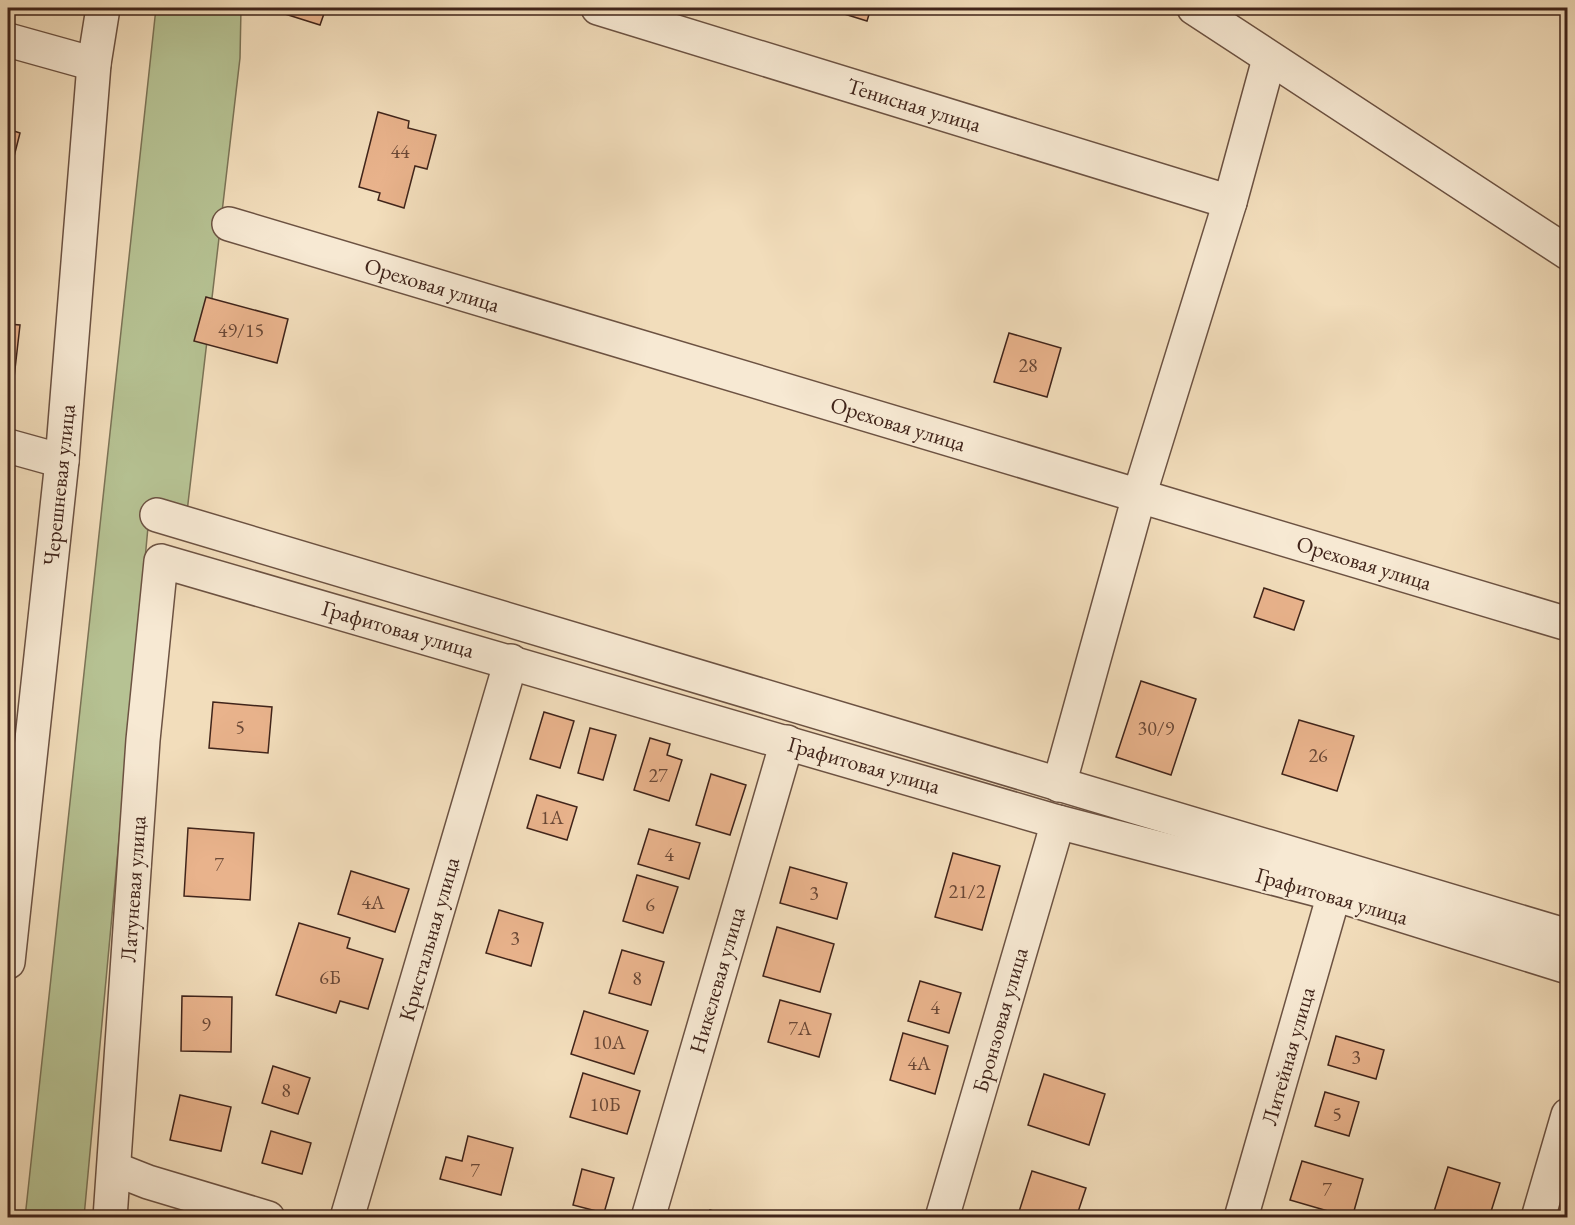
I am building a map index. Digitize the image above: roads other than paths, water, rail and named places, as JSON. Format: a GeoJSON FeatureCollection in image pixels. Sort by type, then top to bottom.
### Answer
{"type":"FeatureCollection","features":[{"type":"Feature","properties":{"kind":"street","name":"Черешневая улица"},"geometry":{"type":"LineString","coordinates":[[8,962],[14,850],[62,461],[94,64],[103,8]]}},
{"type":"Feature","properties":{"kind":"street","name":"Тенисная улица"},"geometry":{"type":"LineString","coordinates":[[598,8],[1230,202]]}},
{"type":"Feature","properties":{"kind":"street"},"geometry":{"type":"LineString","coordinates":[[1194,8],[1568,253]]}},
{"type":"Feature","properties":{"kind":"street"},"geometry":{"type":"LineString","coordinates":[[8,40],[94,64]]}},
{"type":"Feature","properties":{"kind":"street"},"geometry":{"type":"LineString","coordinates":[[1059,785],[1139,496],[1230,202],[1269,59]]}},
{"type":"Feature","properties":{"kind":"street","name":"Ореховая улица"},"geometry":{"type":"LineString","coordinates":[[229,224],[1568,624]]}},
{"type":"Feature","properties":{"kind":"street"},"geometry":{"type":"LineString","coordinates":[[8,446],[62,461]]}},
{"type":"Feature","properties":{"kind":"street"},"geometry":{"type":"LineString","coordinates":[[157,515],[1568,936]]}},
{"type":"Feature","properties":{"kind":"street","name":"Графитовая улица"},"geometry":{"type":"LineString","coordinates":[[161,561],[1058,822],[1334,894],[1568,967]]}},
{"type":"Feature","properties":{"kind":"street","name":"Латуневая улица"},"geometry":{"type":"LineString","coordinates":[[110,1218],[143,740],[161,561]]}},
{"type":"Feature","properties":{"kind":"street","name":"Кристальная улица"},"geometry":{"type":"LineString","coordinates":[[346,1218],[511,662]]}},
{"type":"Feature","properties":{"kind":"street","name":"Никелевая улица"},"geometry":{"type":"LineString","coordinates":[[648,1218],[787,742]]}},
{"type":"Feature","properties":{"kind":"street","name":"Бронзовая улица"},"geometry":{"type":"LineString","coordinates":[[942,1218],[1058,822]]}},
{"type":"Feature","properties":{"kind":"street","name":"Литейная улица"},"geometry":{"type":"LineString","coordinates":[[1241,1218],[1334,894]]}},
{"type":"Feature","properties":{"kind":"street"},"geometry":{"type":"LineString","coordinates":[[1538,1218],[1568,1115]]}},
{"type":"Feature","properties":{"kind":"street"},"geometry":{"type":"LineString","coordinates":[[115,1169],[148,1182],[268,1218]]}}]}
